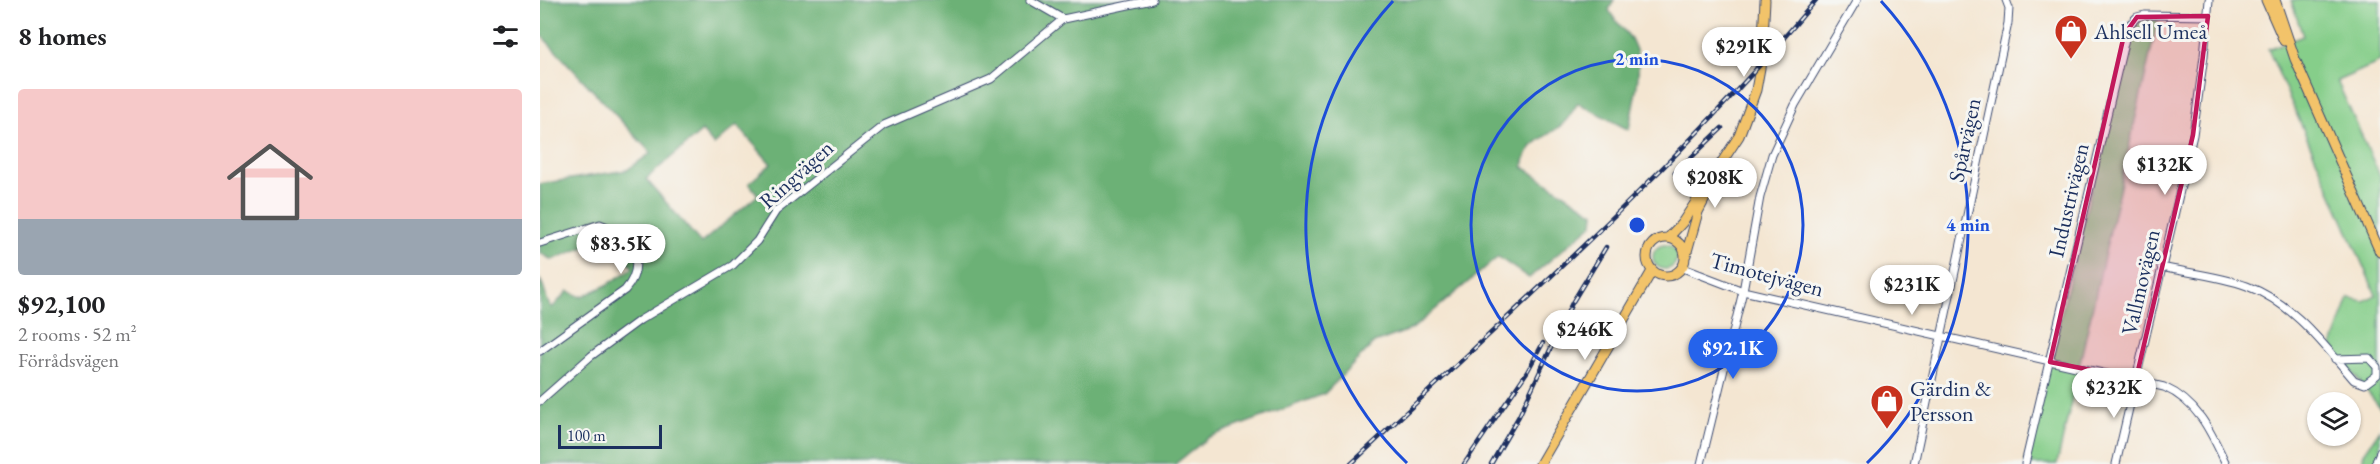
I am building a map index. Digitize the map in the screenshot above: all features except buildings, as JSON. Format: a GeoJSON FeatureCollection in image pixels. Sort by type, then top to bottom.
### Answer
{"type":"FeatureCollection","features":[{"type":"Feature","properties":{"kind":"main road"},"geometry":{"type":"LineString","coordinates":[[1725,157],[1698,212],[1683,268],[1667,277],[1652,271],[1647,260],[1648,249],[1658,240],[1670,237],[1682,223],[1725,157],[1739,136],[1756,90],[1762,57],[1765,0]]}},
{"type":"Feature","properties":{"kind":"main road"},"geometry":{"type":"LineString","coordinates":[[2266,0],[2279,32],[2295,59]]}},
{"type":"Feature","properties":{"kind":"main road"},"geometry":{"type":"LineString","coordinates":[[2275,0],[2295,59],[2380,252]]}},
{"type":"Feature","properties":{"kind":"main road"},"geometry":{"type":"LineString","coordinates":[[1670,237],[1682,245],[1686,255]]}},
{"type":"Feature","properties":{"kind":"main road"},"geometry":{"type":"LineString","coordinates":[[1540,464],[1652,271]]}},
{"type":"Feature","properties":{"kind":"street"},"geometry":{"type":"LineString","coordinates":[[1030,0],[1063,19],[1152,0]]}},
{"type":"Feature","properties":{"kind":"street"},"geometry":{"type":"LineString","coordinates":[[1701,464],[1743,291],[1760,197],[1777,142],[1795,105],[1857,0]]}},
{"type":"Feature","properties":{"kind":"street","name":"Spårvägen"},"geometry":{"type":"LineString","coordinates":[[1914,464],[2007,23],[2009,8],[2006,0]]}},
{"type":"Feature","properties":{"kind":"street","name":"Vallmovägen"},"geometry":{"type":"LineString","coordinates":[[2116,464],[2193,135],[2209,0]]}},
{"type":"Feature","properties":{"kind":"street","name":"Industrivägen"},"geometry":{"type":"LineString","coordinates":[[2025,464],[2128,26],[2137,17],[2145,15],[2208,16]]}},
{"type":"Feature","properties":{"kind":"street","name":"Ringvägen"},"geometry":{"type":"LineString","coordinates":[[540,400],[591,356],[640,320],[733,265],[747,254],[776,211],[884,124],[991,79],[1063,19]]}},
{"type":"Feature","properties":{"kind":"street"},"geometry":{"type":"LineString","coordinates":[[540,243],[600,224],[608,227],[635,254],[637,265],[636,277],[625,290],[540,351]]}},
{"type":"Feature","properties":{"kind":"street"},"geometry":{"type":"LineString","coordinates":[[2161,267],[2246,286],[2263,293],[2299,318],[2335,359],[2357,383],[2365,384],[2377,375],[2377,367],[2369,358],[2335,359]]}},
{"type":"Feature","properties":{"kind":"street","name":"Timotejvägen"},"geometry":{"type":"LineString","coordinates":[[1683,268],[1743,291],[1841,311],[2050,362],[2136,379],[2170,389],[2192,405],[2209,427],[2226,464]]}},
{"type":"Feature","properties":{"kind":"street"},"geometry":{"type":"LineString","coordinates":[[2375,464],[2380,452]]}},
{"type":"Feature","properties":{"kind":"highlighted area"},"geometry":{"type":"Polygon","coordinates":[[[2208,16],[2193,135],[2136,379],[2050,362],[2124,35],[2137,17],[2208,16]]]}},
{"type":"Feature","properties":{"kind":"green space"},"geometry":{"type":"Polygon","coordinates":[[[540,0],[1614,0],[1609,10],[1634,45],[1638,75],[1629,130],[1578,103],[1564,123],[1528,151],[1523,167],[1594,213],[1593,224],[1529,278],[1498,257],[1412,329],[1374,343],[1324,394],[1209,437],[1175,464],[540,464],[540,280],[552,308],[568,291],[581,297],[607,285],[633,268],[609,237],[552,260],[540,253],[540,184],[627,170],[651,153],[540,34],[540,0]],[[737,125],[714,145],[702,131],[646,179],[701,243],[758,195],[749,183],[771,164],[737,125]]]}},
{"type":"Feature","properties":{"kind":"green space"},"geometry":{"type":"Polygon","coordinates":[[[2291,0],[2380,0],[2380,62],[2337,81],[2380,176],[2380,408],[2332,346],[2349,298],[2364,301],[2376,295],[2268,49],[2303,36],[2291,0]]]}},
{"type":"Feature","properties":{"kind":"green space"},"geometry":{"type":"Polygon","coordinates":[[[2159,15],[2057,464],[2025,464],[2132,20],[2159,15]]]}},
{"type":"Feature","properties":{"kind":"green space"},"geometry":{"type":"Polygon","coordinates":[[[1665,245],[1674,248],[1677,257],[1674,266],[1665,269],[1656,266],[1653,257],[1656,248],[1665,245]]]}},
{"type":"Feature","properties":{"kind":"green space"},"geometry":{"type":"Polygon","coordinates":[[[2380,430],[2380,464],[2362,464],[2364,453],[2380,430]]]}},
{"type":"Feature","properties":{"kind":"railway"},"geometry":{"type":"LineString","coordinates":[[1351,464],[1591,239],[1707,123],[1816,0]]}},
{"type":"Feature","properties":{"kind":"railway"},"geometry":{"type":"LineString","coordinates":[[1675,173],[1722,128]]}},
{"type":"Feature","properties":{"kind":"railway"},"geometry":{"type":"LineString","coordinates":[[1491,464],[1519,416],[1572,303],[1606,247]]}},
{"type":"Feature","properties":{"kind":"railway"},"geometry":{"type":"LineString","coordinates":[[1464,464],[1527,372],[1543,343]]}},
{"type":"Feature","properties":{"kind":"place","name":"Ahlsell Umeå"},"geometry":{"type":"Point","coordinates":[2071,60]}},
{"type":"Feature","properties":{"kind":"place","name":"Gärdin & Persson"},"geometry":{"type":"Point","coordinates":[1887,430]}}]}
